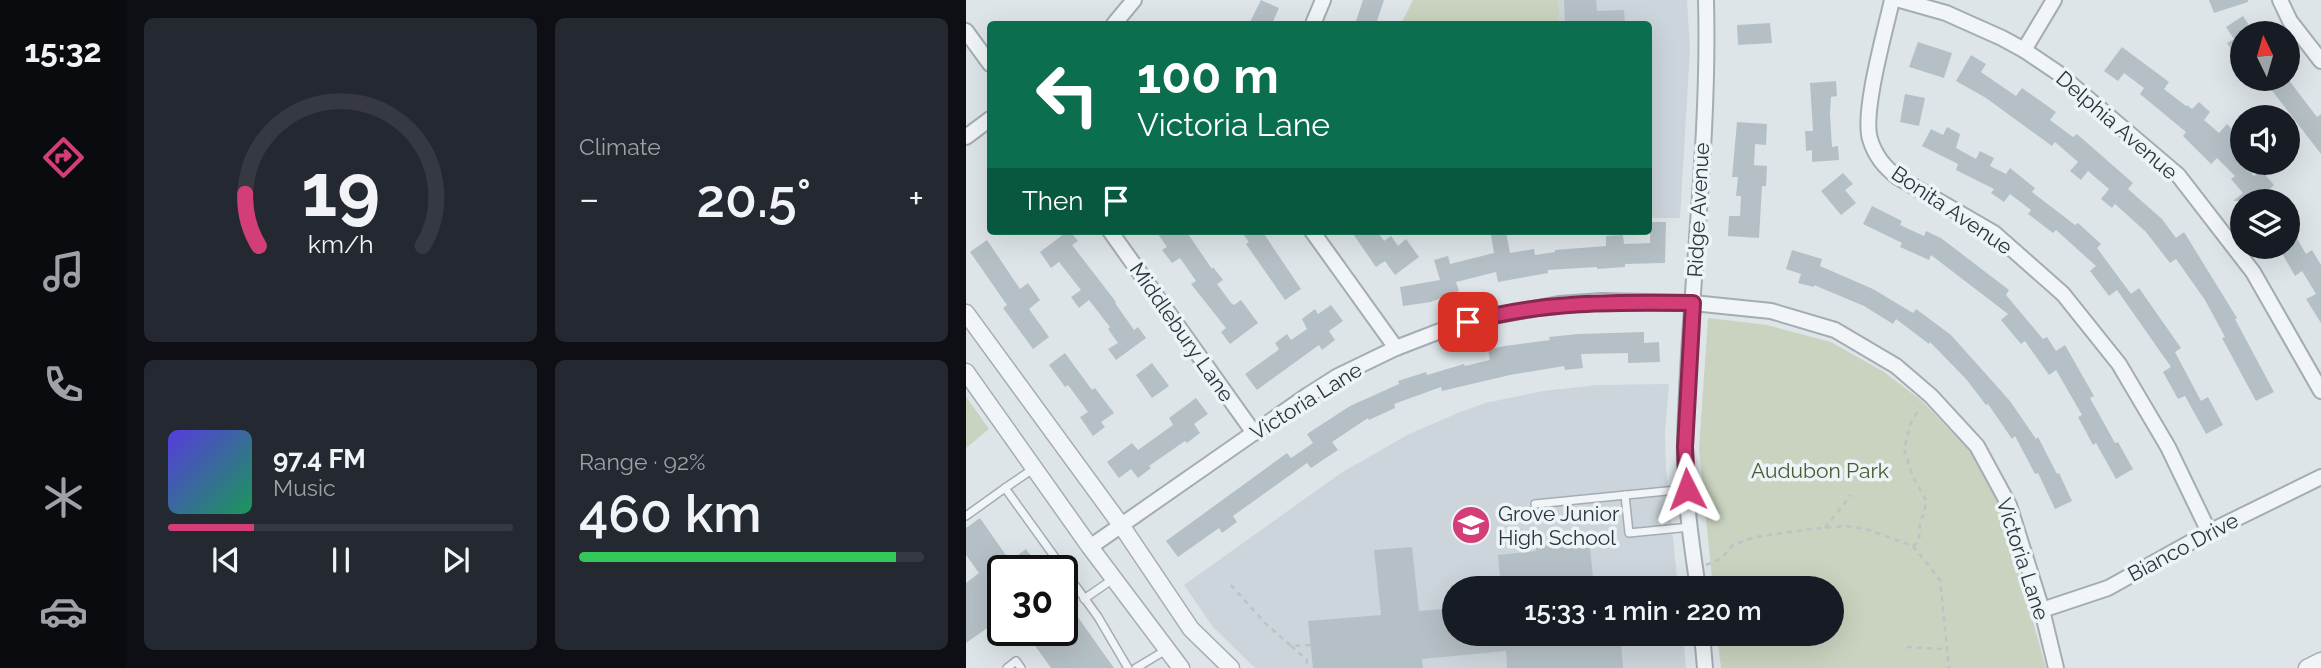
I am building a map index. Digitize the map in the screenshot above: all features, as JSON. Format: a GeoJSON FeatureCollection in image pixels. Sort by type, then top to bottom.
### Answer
{"type":"FeatureCollection","features":[{"type":"Feature","properties":{"kind":"street"},"geometry":{"type":"LineString","coordinates":[[1116,21],[1134,0]]}},
{"type":"Feature","properties":{"kind":"street"},"geometry":{"type":"LineString","coordinates":[[1314,21],[1323,0]]}},
{"type":"Feature","properties":{"kind":"street","name":"Ridge Avenue"},"geometry":{"type":"LineString","coordinates":[[1696,576],[1685,447],[1705,101],[1706,0]]}},
{"type":"Feature","properties":{"kind":"street","name":"Bonita Avenue"},"geometry":{"type":"LineString","coordinates":[[1892,0],[1869,110],[1870,139],[1881,160],[1899,178],[1994,233],[2063,294],[2119,364],[2168,447],[2209,532]]}},
{"type":"Feature","properties":{"kind":"street","name":"Delphia Avenue"},"geometry":{"type":"LineString","coordinates":[[1900,0],[1923,5],[1967,22],[2024,51],[2058,73],[2178,175],[2253,272],[2321,391]]}},
{"type":"Feature","properties":{"kind":"street"},"geometry":{"type":"LineString","coordinates":[[2024,51],[2054,0]]}},
{"type":"Feature","properties":{"kind":"street"},"geometry":{"type":"LineString","coordinates":[[2280,0],[2290,21],[2321,61]]}},
{"type":"Feature","properties":{"kind":"street"},"geometry":{"type":"LineString","coordinates":[[966,32],[987,60]]}},
{"type":"Feature","properties":{"kind":"street"},"geometry":{"type":"LineString","coordinates":[[966,137],[987,121]]}},
{"type":"Feature","properties":{"kind":"street","name":"Middlebury Lane"},"geometry":{"type":"LineString","coordinates":[[1113,235],[1254,433]]}},
{"type":"Feature","properties":{"kind":"street"},"geometry":{"type":"LineString","coordinates":[[1315,235],[1396,348]]}},
{"type":"Feature","properties":{"kind":"street","name":"Victoria Lane"},"geometry":{"type":"LineString","coordinates":[[1090,547],[1338,376],[1396,348],[1453,326],[1559,304],[1693,303],[1771,311],[1835,330],[1896,366],[1931,396],[1977,446],[2009,505],[2042,610],[2056,668]]}},
{"type":"Feature","properties":{"kind":"street"},"geometry":{"type":"LineString","coordinates":[[966,313],[1121,525],[1191,629],[1231,668]]}},
{"type":"Feature","properties":{"kind":"street"},"geometry":{"type":"LineString","coordinates":[[966,372],[1090,547],[1181,668]]}},
{"type":"Feature","properties":{"kind":"street","name":"Bianco Drive"},"geometry":{"type":"LineString","coordinates":[[2042,610],[2108,588],[2209,532],[2321,477]]}},
{"type":"Feature","properties":{"kind":"street"},"geometry":{"type":"LineString","coordinates":[[1703,646],[1705,668]]}},
{"type":"Feature","properties":{"kind":"street"},"geometry":{"type":"LineString","coordinates":[[2307,668],[2321,661]]}},
{"type":"Feature","properties":{"kind":"lane"},"geometry":{"type":"LineString","coordinates":[[966,516],[1034,468]]}},
{"type":"Feature","properties":{"kind":"lane"},"geometry":{"type":"LineString","coordinates":[[1005,488],[1098,617],[1128,668]]}},
{"type":"Feature","properties":{"kind":"lane"},"geometry":{"type":"LineString","coordinates":[[1535,504],[1687,489]]}},
{"type":"Feature","properties":{"kind":"lane"},"geometry":{"type":"LineString","coordinates":[[1625,495],[1629,533],[1690,527]]}},
{"type":"Feature","properties":{"kind":"lane"},"geometry":{"type":"LineString","coordinates":[[1084,599],[1114,579]]}},
{"type":"Feature","properties":{"kind":"lane"},"geometry":{"type":"LineString","coordinates":[[1136,668],[1167,649]]}},
{"type":"Feature","properties":{"kind":"lane"},"geometry":{"type":"LineString","coordinates":[[1007,668],[1016,661],[1021,668]]}},
{"type":"Feature","properties":{"kind":"path"},"geometry":{"type":"LineString","coordinates":[[1913,546],[1919,541],[1920,521],[1926,500],[1913,477],[1904,449],[1911,423],[1920,407]]}},
{"type":"Feature","properties":{"kind":"path"},"geometry":{"type":"LineString","coordinates":[[1825,528],[1851,495]]}},
{"type":"Feature","properties":{"kind":"path"},"geometry":{"type":"LineString","coordinates":[[1695,565],[1705,565],[1723,558],[1733,545],[1755,537],[1847,526],[1866,529],[1913,546],[1940,580],[1949,668]]}},
{"type":"Feature","properties":{"kind":"path"},"geometry":{"type":"LineString","coordinates":[[1231,585],[1265,623],[1307,660],[1306,668]]}},
{"type":"Feature","properties":{"kind":"path"},"geometry":{"type":"LineString","coordinates":[[1290,646],[1311,645]]}},
{"type":"Feature","properties":{"kind":"path"},"geometry":{"type":"LineString","coordinates":[[1907,647],[1941,649],[1947,652]]}},
{"type":"Feature","properties":{"kind":"shaded area"},"geometry":{"type":"Polygon","coordinates":[[[1558,0],[1687,0],[1690,49],[1680,218],[1652,218],[1652,21],[1560,21],[1558,0]]]}},
{"type":"Feature","properties":{"kind":"shaded area","name":"Grove Junior High School"},"geometry":{"type":"Polygon","coordinates":[[[1669,384],[1665,433],[1666,468],[1677,576],[1442,576],[1442,646],[1684,646],[1686,668],[1255,668],[1213,627],[1184,585],[1341,473],[1409,434],[1485,403],[1543,391],[1597,385],[1669,384]]]}},
{"type":"Feature","properties":{"kind":"green space"},"geometry":{"type":"Polygon","coordinates":[[[1413,0],[1558,0],[1560,21],[1402,21],[1413,0]]]}},
{"type":"Feature","properties":{"kind":"green space","name":"Audubon Park"},"geometry":{"type":"Polygon","coordinates":[[[1708,318],[1767,325],[1831,342],[1884,372],[1921,400],[1970,451],[2000,505],[2046,668],[1721,668],[1718,646],[1844,646],[1844,576],[1712,576],[1699,449],[1708,318]]]}},
{"type":"Feature","properties":{"kind":"green space"},"geometry":{"type":"Polygon","coordinates":[[[966,397],[989,429],[966,448],[966,397]]]}},
{"type":"Feature","properties":{"kind":"building"},"geometry":{"type":"Polygon","coordinates":[[[1261,0],[1279,8],[1273,21],[1250,21],[1261,0]]]}},
{"type":"Feature","properties":{"kind":"building"},"geometry":{"type":"Polygon","coordinates":[[[1363,0],[1384,0],[1377,21],[1356,21],[1363,0]]]}},
{"type":"Feature","properties":{"kind":"building"},"geometry":{"type":"Polygon","coordinates":[[[1564,0],[1596,0],[1597,11],[1624,10],[1625,21],[1565,21],[1564,0]]]}},
{"type":"Feature","properties":{"kind":"building"},"geometry":{"type":"Polygon","coordinates":[[[2209,0],[2248,0],[2248,2],[2214,13],[2209,0]]]}},
{"type":"Feature","properties":{"kind":"building"},"geometry":{"type":"Polygon","coordinates":[[[1770,23],[1772,43],[1738,45],[1737,25],[1770,23]]]}},
{"type":"Feature","properties":{"kind":"building"},"geometry":{"type":"Polygon","coordinates":[[[1918,42],[1952,53],[1944,78],[1909,67],[1918,42]]]}},
{"type":"Feature","properties":{"kind":"building"},"geometry":{"type":"Polygon","coordinates":[[[2122,47],[2169,82],[2164,89],[2186,106],[2192,109],[2199,102],[2210,112],[2204,120],[2219,133],[2227,124],[2230,127],[2230,171],[2217,158],[2211,164],[2183,136],[2186,132],[2140,94],[2144,88],[2124,73],[2118,81],[2104,71],[2122,47]]]}},
{"type":"Feature","properties":{"kind":"building"},"geometry":{"type":"Polygon","coordinates":[[[1971,55],[1986,64],[1981,72],[2016,96],[2022,88],[2056,112],[2050,120],[2073,137],[2077,134],[2133,183],[2128,189],[2162,219],[2176,238],[2184,232],[2237,318],[2235,319],[2274,392],[2256,401],[2205,300],[2176,259],[2170,263],[2146,232],[2115,204],[2112,208],[2101,199],[2109,189],[2088,171],[2081,180],[2070,171],[2078,162],[2055,142],[2052,146],[1986,98],[1956,81],[1971,55]]]}},
{"type":"Feature","properties":{"kind":"building"},"geometry":{"type":"Polygon","coordinates":[[[1836,81],[1837,96],[1831,97],[1830,114],[1832,147],[1838,146],[1839,160],[1812,162],[1812,150],[1806,151],[1805,131],[1813,131],[1810,83],[1836,81]]]}},
{"type":"Feature","properties":{"kind":"building"},"geometry":{"type":"Polygon","coordinates":[[[2272,91],[2297,91],[2317,117],[2321,114],[2321,154],[2300,127],[2300,105],[2283,105],[2272,91]]]}},
{"type":"Feature","properties":{"kind":"building"},"geometry":{"type":"Polygon","coordinates":[[[1905,94],[1925,98],[1919,126],[1900,122],[1905,94]]]}},
{"type":"Feature","properties":{"kind":"building"},"geometry":{"type":"Polygon","coordinates":[[[1737,122],[1767,124],[1766,145],[1755,144],[1754,165],[1767,166],[1766,186],[1762,186],[1759,238],[1728,236],[1729,216],[1740,216],[1741,196],[1736,196],[1738,177],[1732,177],[1737,122]]]}},
{"type":"Feature","properties":{"kind":"building"},"geometry":{"type":"Polygon","coordinates":[[[1947,127],[1960,134],[1956,148],[1976,159],[1980,151],[1994,158],[1990,166],[2006,174],[2010,168],[2035,188],[2032,192],[2075,225],[2078,223],[2101,244],[2097,248],[2131,294],[2139,288],[2181,348],[2175,352],[2201,401],[2208,397],[2223,425],[2206,434],[2185,396],[2178,399],[2163,372],[2171,367],[2117,290],[2109,296],[2090,271],[2096,266],[2056,230],[2053,233],[2028,214],[2031,210],[2010,194],[2004,202],[1991,193],[1994,189],[1956,170],[1958,164],[1922,146],[1931,129],[1943,135],[1947,127]]]}},
{"type":"Feature","properties":{"kind":"building"},"geometry":{"type":"Polygon","coordinates":[[[1843,173],[1853,184],[1845,190],[1856,203],[1841,215],[1821,191],[1843,173]]]}},
{"type":"Feature","properties":{"kind":"building"},"geometry":{"type":"Polygon","coordinates":[[[2265,175],[2274,185],[2270,189],[2240,189],[2231,179],[2235,176],[2265,175]]]}},
{"type":"Feature","properties":{"kind":"building"},"geometry":{"type":"Polygon","coordinates":[[[1872,206],[1902,221],[1900,225],[1924,236],[1926,231],[1941,238],[2009,290],[2006,295],[2043,339],[2047,337],[2056,351],[2065,345],[2094,396],[2090,398],[2133,469],[2116,479],[2096,443],[2093,445],[2078,417],[2082,415],[2056,370],[2049,375],[2025,341],[2021,344],[2001,320],[2008,314],[1931,255],[1929,260],[1900,247],[1902,243],[1863,224],[1872,206]]]}},
{"type":"Feature","properties":{"kind":"building"},"geometry":{"type":"Polygon","coordinates":[[[1652,222],[1666,222],[1665,263],[1548,270],[1548,273],[1498,282],[1496,272],[1456,282],[1459,291],[1431,302],[1403,306],[1400,287],[1440,280],[1434,260],[1448,256],[1450,264],[1494,253],[1491,235],[1507,235],[1510,253],[1534,249],[1535,255],[1555,250],[1606,246],[1606,236],[1623,235],[1624,244],[1650,243],[1652,222]]]}},
{"type":"Feature","properties":{"kind":"building"},"geometry":{"type":"Polygon","coordinates":[[[1063,235],[1073,235],[1078,241],[1072,245],[1134,330],[1138,327],[1146,338],[1116,360],[1108,349],[1118,343],[1108,329],[1110,327],[1089,300],[1079,308],[1071,297],[1081,290],[1059,262],[1051,268],[1040,252],[1063,235]]]}},
{"type":"Feature","properties":{"kind":"building"},"geometry":{"type":"Polygon","coordinates":[[[1159,235],[1189,235],[1223,280],[1217,284],[1231,303],[1234,305],[1241,300],[1258,323],[1230,344],[1221,332],[1226,328],[1191,284],[1196,281],[1180,258],[1172,263],[1162,250],[1167,247],[1159,235]]]}},
{"type":"Feature","properties":{"kind":"building"},"geometry":{"type":"Polygon","coordinates":[[[1244,235],[1265,235],[1301,289],[1285,300],[1246,244],[1249,242],[1244,235]]]}},
{"type":"Feature","properties":{"kind":"building"},"geometry":{"type":"Polygon","coordinates":[[[1354,235],[1380,235],[1384,241],[1391,236],[1398,246],[1406,239],[1419,257],[1395,275],[1385,261],[1376,267],[1354,235]]]}},
{"type":"Feature","properties":{"kind":"building"},"geometry":{"type":"Polygon","coordinates":[[[987,240],[1020,289],[1028,283],[1040,300],[1029,309],[1049,337],[1033,349],[1003,308],[1007,305],[970,252],[987,240]]]}},
{"type":"Feature","properties":{"kind":"building"},"geometry":{"type":"Polygon","coordinates":[[[2300,244],[2306,254],[2312,250],[2321,265],[2321,323],[2306,299],[2316,294],[2302,271],[2295,276],[2285,259],[2300,259],[2300,244]]]}},
{"type":"Feature","properties":{"kind":"building"},"geometry":{"type":"Polygon","coordinates":[[[1792,250],[1822,259],[1820,266],[1873,289],[1913,313],[1916,309],[1951,335],[2010,401],[2036,439],[2038,437],[2072,501],[2055,509],[2038,473],[2035,474],[2015,436],[2012,439],[1988,404],[1986,405],[1966,379],[1930,342],[1929,344],[1896,319],[1893,324],[1864,306],[1814,285],[1798,283],[1801,274],[1786,269],[1792,250]]]}},
{"type":"Feature","properties":{"kind":"building"},"geometry":{"type":"Polygon","coordinates":[[[1331,305],[1343,321],[1329,331],[1335,340],[1322,350],[1319,345],[1257,390],[1245,374],[1277,351],[1279,349],[1275,343],[1287,334],[1291,340],[1307,329],[1302,319],[1315,309],[1318,314],[1331,305]]]}},
{"type":"Feature","properties":{"kind":"building"},"geometry":{"type":"Polygon","coordinates":[[[1644,332],[1644,343],[1659,342],[1660,362],[1628,363],[1628,353],[1581,354],[1583,368],[1565,370],[1564,366],[1442,391],[1441,387],[1394,404],[1395,408],[1369,420],[1368,418],[1332,442],[1338,450],[1311,468],[1307,463],[1233,516],[1237,522],[1222,533],[1219,528],[1178,557],[1166,541],[1287,453],[1291,458],[1313,443],[1307,434],[1350,406],[1399,384],[1398,381],[1426,372],[1427,375],[1464,364],[1465,366],[1490,360],[1488,350],[1550,340],[1549,337],[1644,332]]]}},
{"type":"Feature","properties":{"kind":"building"},"geometry":{"type":"Polygon","coordinates":[[[1065,353],[1092,390],[1095,388],[1114,413],[1101,422],[1105,427],[1093,436],[1080,417],[1088,412],[1049,365],[1065,353]]]}},
{"type":"Feature","properties":{"kind":"building"},"geometry":{"type":"Polygon","coordinates":[[[1152,363],[1169,386],[1152,398],[1136,375],[1152,363]]]}},
{"type":"Feature","properties":{"kind":"building"},"geometry":{"type":"Polygon","coordinates":[[[1196,398],[1208,414],[1194,424],[1200,433],[1149,466],[1151,468],[1138,478],[1131,469],[1119,478],[1107,462],[1132,443],[1138,450],[1173,425],[1169,418],[1196,398]]]}},
{"type":"Feature","properties":{"kind":"building"},"geometry":{"type":"Polygon","coordinates":[[[980,518],[1006,555],[987,555],[987,628],[966,643],[966,583],[979,573],[966,555],[966,528],[980,518]]]}},
{"type":"Feature","properties":{"kind":"building"},"geometry":{"type":"Polygon","coordinates":[[[1571,541],[1571,548],[1590,547],[1593,576],[1500,576],[1498,555],[1536,551],[1536,544],[1571,541]]]}},
{"type":"Feature","properties":{"kind":"building"},"geometry":{"type":"Polygon","coordinates":[[[1412,547],[1419,611],[1442,609],[1442,646],[1621,646],[1623,668],[1507,668],[1506,651],[1422,659],[1423,668],[1313,668],[1308,621],[1381,615],[1374,550],[1412,547]]]}},
{"type":"Feature","properties":{"kind":"building"},"geometry":{"type":"Polygon","coordinates":[[[1026,549],[1030,555],[1018,555],[1026,549]]]}},
{"type":"Feature","properties":{"kind":"building"},"geometry":{"type":"Polygon","coordinates":[[[1078,617],[1114,668],[1051,668],[1035,646],[1078,646],[1078,617]]]}},
{"type":"Feature","properties":{"kind":"place","name":"Grove Junior High School"},"geometry":{"type":"Point","coordinates":[1471,525]}},
{"type":"Feature","properties":{"kind":"route"},"geometry":{"type":"LineString","coordinates":[[1468,322],[1559,304],[1693,303],[1685,447],[1687,489]]}}]}
